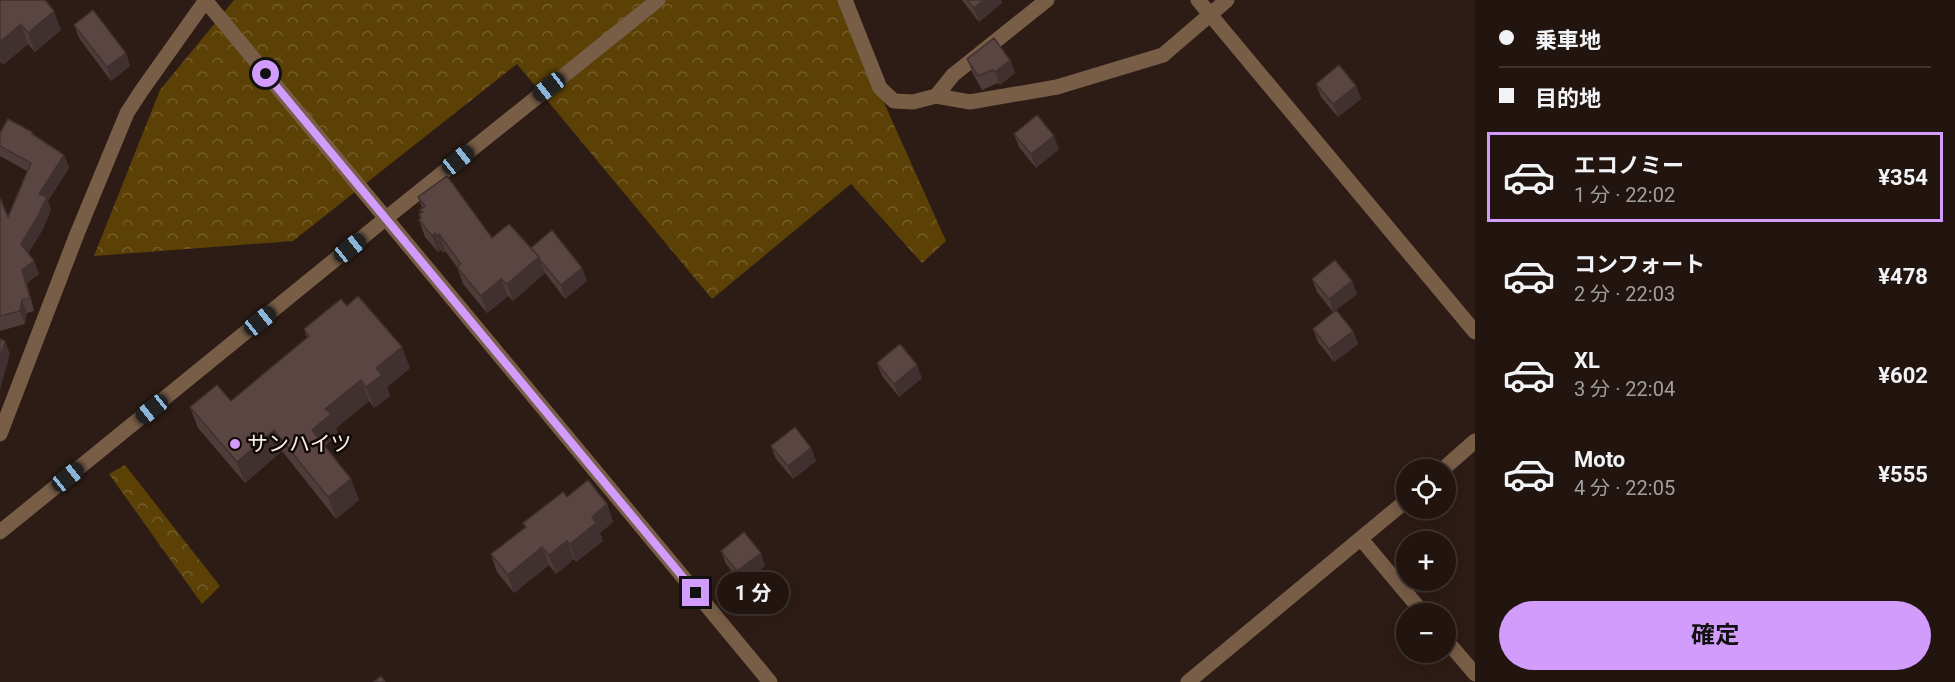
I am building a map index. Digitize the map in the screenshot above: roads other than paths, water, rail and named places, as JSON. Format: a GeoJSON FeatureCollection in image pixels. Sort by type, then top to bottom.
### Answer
{"type":"FeatureCollection","features":[{"type":"Feature","properties":{"kind":"street"},"geometry":{"type":"LineString","coordinates":[[0,434],[77,234],[128,113],[206,0],[770,682]]}},
{"type":"Feature","properties":{"kind":"street"},"geometry":{"type":"LineString","coordinates":[[0,532],[658,0]]}},
{"type":"Feature","properties":{"kind":"street"},"geometry":{"type":"LineString","coordinates":[[845,0],[880,88],[894,101],[913,102],[936,96],[970,102],[1057,87],[1163,54],[1227,0]]}},
{"type":"Feature","properties":{"kind":"street"},"geometry":{"type":"LineString","coordinates":[[936,96],[953,75],[1047,0]]}},
{"type":"Feature","properties":{"kind":"street"},"geometry":{"type":"LineString","coordinates":[[1198,0],[1475,332]]}},
{"type":"Feature","properties":{"kind":"street"},"geometry":{"type":"LineString","coordinates":[[1455,459],[1475,441]]}},
{"type":"Feature","properties":{"kind":"street"},"geometry":{"type":"LineString","coordinates":[[1188,682],[1396,510]]}},
{"type":"Feature","properties":{"kind":"street"},"geometry":{"type":"LineString","coordinates":[[1362,539],[1415,603]]}},
{"type":"Feature","properties":{"kind":"street"},"geometry":{"type":"LineString","coordinates":[[1456,652],[1475,674]]}},
{"type":"Feature","properties":{"kind":"place","name":"サンハイツ"},"geometry":{"type":"Point","coordinates":[235,444]}}]}
